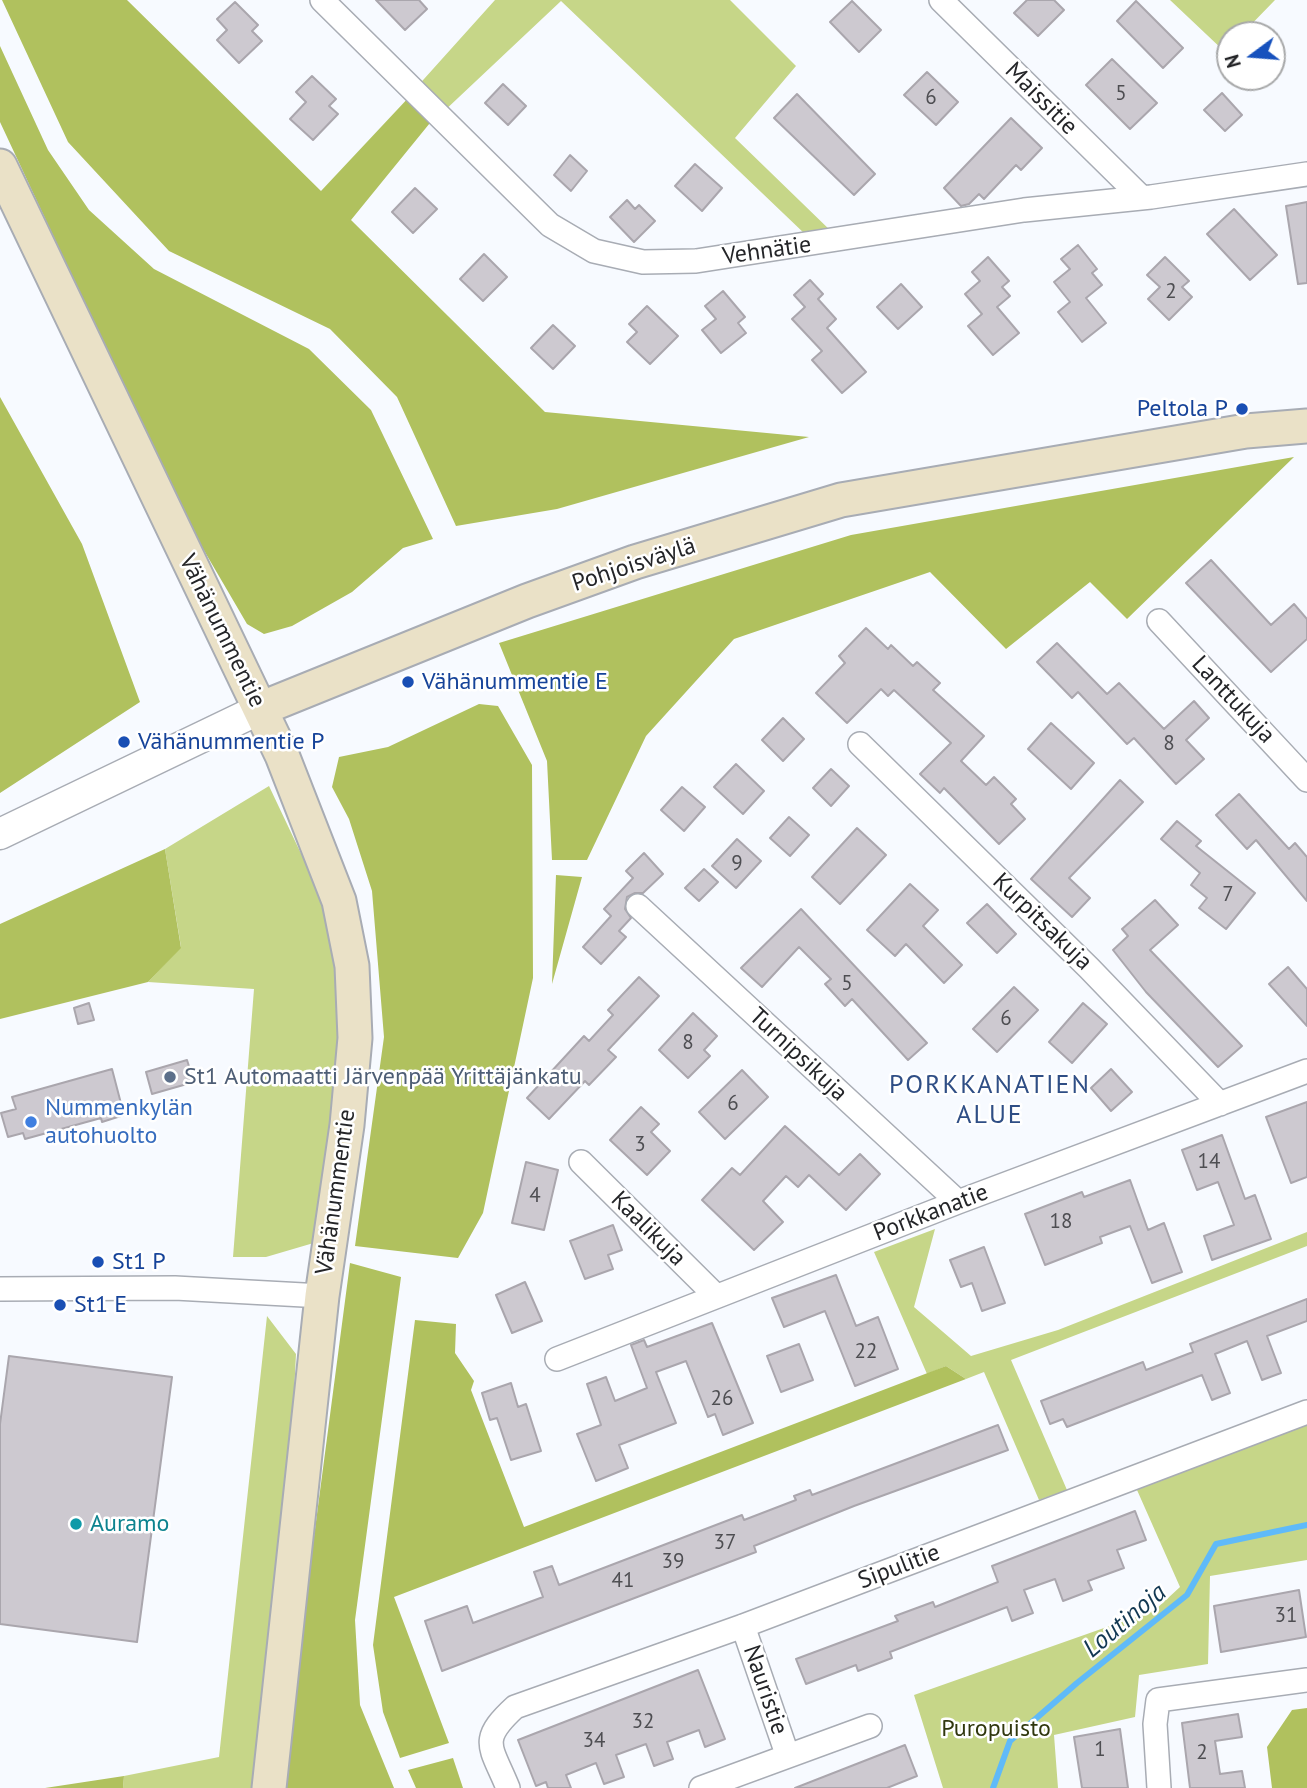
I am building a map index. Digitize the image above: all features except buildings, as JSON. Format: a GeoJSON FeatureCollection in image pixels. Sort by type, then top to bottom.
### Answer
{"type":"FeatureCollection","features":[{"type":"Feature","properties":{"kind":"main road","name":"Vähänummentie"},"geometry":{"type":"LineString","coordinates":[[0,166],[260,709],[327,869],[342,913],[352,966],[355,1038],[347,1125],[322,1296],[269,1788]]}},
{"type":"Feature","properties":{"kind":"main road","name":"Pohjoisväylä"},"geometry":{"type":"LineString","coordinates":[[260,709],[457,628],[599,575],[841,500],[1246,431],[1307,426]]}},
{"type":"Feature","properties":{"kind":"street","name":"Vehnätie"},"geometry":{"type":"LineString","coordinates":[[322,0],[550,225],[594,251],[643,262],[695,261],[1024,210],[1307,174]]}},
{"type":"Feature","properties":{"kind":"street","name":"Maissitie"},"geometry":{"type":"LineString","coordinates":[[941,0],[1141,197]]}},
{"type":"Feature","properties":{"kind":"street","name":"Lanttukuja"},"geometry":{"type":"LineString","coordinates":[[1159,621],[1307,780]]}},
{"type":"Feature","properties":{"kind":"street","name":"Pohjoisväylä"},"geometry":{"type":"LineString","coordinates":[[0,834],[260,709]]}},
{"type":"Feature","properties":{"kind":"street","name":"Kurpitsakuja"},"geometry":{"type":"LineString","coordinates":[[860,744],[1089,968],[1220,1104]]}},
{"type":"Feature","properties":{"kind":"street","name":"Turnipsikuja"},"geometry":{"type":"LineString","coordinates":[[638,906],[958,1202]]}},
{"type":"Feature","properties":{"kind":"street","name":"Porkkanatie"},"geometry":{"type":"LineString","coordinates":[[557,1359],[958,1202],[1307,1071]]}},
{"type":"Feature","properties":{"kind":"street","name":"Kaalikuja"},"geometry":{"type":"LineString","coordinates":[[581,1162],[716,1296]]}},
{"type":"Feature","properties":{"kind":"street"},"geometry":{"type":"LineString","coordinates":[[0,1289],[187,1288],[322,1296]]}},
{"type":"Feature","properties":{"kind":"street","name":"Sipulitie"},"geometry":{"type":"LineString","coordinates":[[508,1788],[490,1744],[494,1726],[515,1707],[743,1626],[1307,1412]]}},
{"type":"Feature","properties":{"kind":"street","name":"Nauristie"},"geometry":{"type":"LineString","coordinates":[[743,1626],[787,1754]]}},
{"type":"Feature","properties":{"kind":"street"},"geometry":{"type":"LineString","coordinates":[[1159,1788],[1155,1724],[1158,1700],[1307,1680]]}},
{"type":"Feature","properties":{"kind":"street","name":"Nauristie"},"geometry":{"type":"LineString","coordinates":[[701,1788],[787,1754],[870,1726]]}},
{"type":"Feature","properties":{"kind":"green space"},"geometry":{"type":"Polygon","coordinates":[[[2,0],[127,0],[321,191],[411,95],[434,118],[351,220],[545,412],[809,437],[557,509],[456,526],[397,397],[330,329],[169,251],[68,142],[2,0]]]}},
{"type":"Feature","properties":{"kind":"green space"},"geometry":{"type":"Polygon","coordinates":[[[495,0],[730,0],[796,66],[735,138],[833,233],[806,235],[561,1],[441,114],[415,89],[495,0]]]}},
{"type":"Feature","properties":{"kind":"green space"},"geometry":{"type":"Polygon","coordinates":[[[1170,0],[1275,0],[1255,21],[1216,21],[1216,43],[1170,0]]]}},
{"type":"Feature","properties":{"kind":"green space"},"geometry":{"type":"Polygon","coordinates":[[[0,46],[48,150],[89,210],[154,269],[309,349],[371,410],[433,539],[403,548],[352,592],[292,626],[264,634],[247,624],[185,518],[0,122],[0,46]]]}},
{"type":"Feature","properties":{"kind":"green space"},"geometry":{"type":"Polygon","coordinates":[[[0,397],[82,544],[140,702],[0,793],[0,397]]]}},
{"type":"Feature","properties":{"kind":"green space"},"geometry":{"type":"Polygon","coordinates":[[[1294,457],[1127,619],[1090,582],[1006,649],[930,572],[734,639],[646,736],[587,860],[552,860],[547,761],[499,643],[851,535],[1294,457]]]}},
{"type":"Feature","properties":{"kind":"green space"},"geometry":{"type":"Polygon","coordinates":[[[479,704],[498,706],[532,765],[533,978],[483,1213],[458,1258],[355,1246],[384,1037],[372,891],[349,819],[332,787],[339,757],[388,747],[479,704]]]}},
{"type":"Feature","properties":{"kind":"green space"},"geometry":{"type":"Polygon","coordinates":[[[269,786],[323,900],[345,1011],[317,1242],[266,1257],[233,1257],[254,989],[148,982],[181,947],[165,849],[269,786]]]}},
{"type":"Feature","properties":{"kind":"green space"},"geometry":{"type":"Polygon","coordinates":[[[165,849],[181,948],[148,982],[0,1019],[0,924],[165,849]]]}},
{"type":"Feature","properties":{"kind":"green space"},"geometry":{"type":"Polygon","coordinates":[[[556,875],[582,877],[552,984],[556,875]]]}},
{"type":"Feature","properties":{"kind":"green space"},"geometry":{"type":"Polygon","coordinates":[[[935,1229],[914,1307],[971,1356],[1058,1330],[1307,1232],[1307,1246],[1011,1360],[1067,1490],[1039,1500],[984,1372],[966,1379],[946,1366],[927,1374],[874,1252],[935,1229]]]}},
{"type":"Feature","properties":{"kind":"green space"},"geometry":{"type":"Polygon","coordinates":[[[350,1263],[401,1277],[355,1620],[360,1705],[394,1788],[283,1788],[284,1765],[350,1263]]]}},
{"type":"Feature","properties":{"kind":"green space"},"geometry":{"type":"Polygon","coordinates":[[[267,1316],[296,1354],[274,1788],[123,1788],[124,1776],[219,1757],[267,1316]]]}},
{"type":"Feature","properties":{"kind":"green space"},"geometry":{"type":"Polygon","coordinates":[[[415,1320],[456,1324],[455,1353],[474,1381],[471,1390],[524,1527],[946,1366],[966,1379],[394,1597],[449,1743],[400,1758],[383,1712],[373,1645],[415,1320]]]}},
{"type":"Feature","properties":{"kind":"green space","name":"Puropuisto"},"geometry":{"type":"Polygon","coordinates":[[[1307,1419],[1307,1560],[1210,1576],[1208,1664],[1139,1675],[1135,1717],[1054,1735],[1058,1788],[943,1788],[914,1695],[1155,1610],[1180,1587],[1137,1490],[1146,1486],[1143,1481],[1307,1419]]]}},
{"type":"Feature","properties":{"kind":"green space"},"geometry":{"type":"Polygon","coordinates":[[[1307,1708],[1307,1788],[1272,1788],[1267,1747],[1292,1710],[1307,1708]]]}},
{"type":"Feature","properties":{"kind":"green space"},"geometry":{"type":"Polygon","coordinates":[[[453,1758],[463,1788],[416,1788],[408,1770],[453,1758]]]}},
{"type":"Feature","properties":{"kind":"green space"},"geometry":{"type":"Polygon","coordinates":[[[124,1776],[123,1788],[45,1788],[124,1776]]]}},
{"type":"Feature","properties":{"kind":"waterway","name":"Loutinoja"},"geometry":{"type":"LineString","coordinates":[[993,1788],[1010,1741],[1077,1683],[1187,1595],[1216,1544],[1307,1525]]}},
{"type":"Feature","properties":{"kind":"place","name":"Peltola P"},"geometry":{"type":"Point","coordinates":[1242,409]}},
{"type":"Feature","properties":{"kind":"place","name":"Vähänummentie E"},"geometry":{"type":"Point","coordinates":[408,682]}},
{"type":"Feature","properties":{"kind":"place","name":"Vähänummentie P"},"geometry":{"type":"Point","coordinates":[124,742]}},
{"type":"Feature","properties":{"kind":"place","name":"St1 Automaatti Järvenpää Yrittäjänkatu"},"geometry":{"type":"Point","coordinates":[170,1077]}},
{"type":"Feature","properties":{"kind":"place","name":"Nummenkylän autohuolto"},"geometry":{"type":"Point","coordinates":[31,1122]}},
{"type":"Feature","properties":{"kind":"place","name":"St1 P"},"geometry":{"type":"Point","coordinates":[98,1262]}},
{"type":"Feature","properties":{"kind":"place","name":"St1 E"},"geometry":{"type":"Point","coordinates":[60,1305]}},
{"type":"Feature","properties":{"kind":"place","name":"Auramo"},"geometry":{"type":"Point","coordinates":[76,1524]}},
{"type":"Feature","properties":{"kind":"district","name":"PORKKANATIEN ALUE"},"geometry":{"type":"Point","coordinates":[990,1101]}}]}
